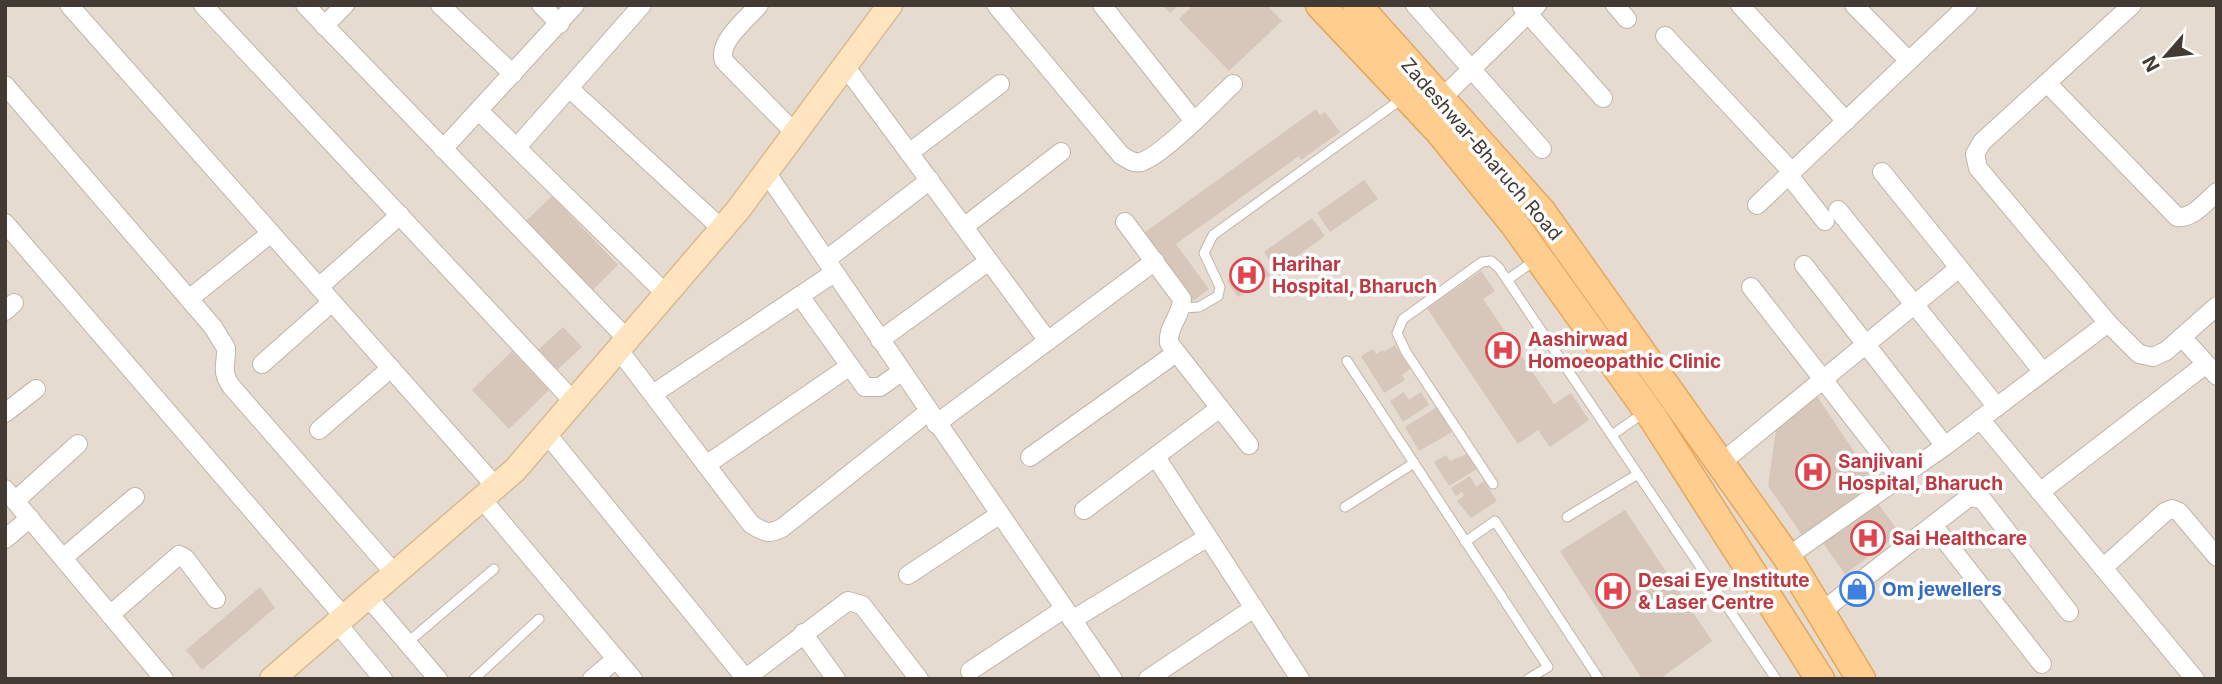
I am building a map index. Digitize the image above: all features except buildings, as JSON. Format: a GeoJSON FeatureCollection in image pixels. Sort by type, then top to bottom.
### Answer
{"type":"FeatureCollection","features":[{"type":"Feature","properties":{"kind":"main road"},"geometry":{"type":"LineString","coordinates":[[272,679],[515,470],[722,229],[890,5]]}},
{"type":"Feature","properties":{"kind":"main road","name":"Zadeshwar-Bharuch Road"},"geometry":{"type":"LineString","coordinates":[[1320,5],[1440,132],[1539,258],[1647,410],[1747,561],[1813,676]]}},
{"type":"Feature","properties":{"kind":"main road","name":"Zadeshwar-Bharuch Road"},"geometry":{"type":"LineString","coordinates":[[1357,5],[1541,211],[1787,557],[1861,679]]}},
{"type":"Feature","properties":{"kind":"street"},"geometry":{"type":"LineString","coordinates":[[69,5],[391,368],[633,679]]}},
{"type":"Feature","properties":{"kind":"street"},"geometry":{"type":"LineString","coordinates":[[203,5],[574,402]]}},
{"type":"Feature","properties":{"kind":"street"},"geometry":{"type":"LineString","coordinates":[[305,5],[443,149],[623,345],[653,394],[706,465],[751,524],[763,532],[774,533],[932,418],[1048,341],[1154,261]]}},
{"type":"Feature","properties":{"kind":"street"},"geometry":{"type":"LineString","coordinates":[[324,26],[345,5]]}},
{"type":"Feature","properties":{"kind":"street"},"geometry":{"type":"LineString","coordinates":[[440,5],[513,74]]}},
{"type":"Feature","properties":{"kind":"street"},"geometry":{"type":"LineString","coordinates":[[541,5],[560,24]]}},
{"type":"Feature","properties":{"kind":"street"},"geometry":{"type":"LineString","coordinates":[[443,149],[575,5]]}},
{"type":"Feature","properties":{"kind":"street"},"geometry":{"type":"LineString","coordinates":[[517,148],[642,5]]}},
{"type":"Feature","properties":{"kind":"street"},"geometry":{"type":"LineString","coordinates":[[759,5],[725,45],[721,54],[724,61],[795,133]]}},
{"type":"Feature","properties":{"kind":"street"},"geometry":{"type":"LineString","coordinates":[[996,5],[1121,155],[1134,163],[1143,162],[1233,85]]}},
{"type":"Feature","properties":{"kind":"street"},"geometry":{"type":"LineString","coordinates":[[1102,5],[1194,120]]}},
{"type":"Feature","properties":{"kind":"street"},"geometry":{"type":"LineString","coordinates":[[1415,5],[1542,149]]}},
{"type":"Feature","properties":{"kind":"street"},"geometry":{"type":"LineString","coordinates":[[1740,5],[1846,121]]}},
{"type":"Feature","properties":{"kind":"street"},"geometry":{"type":"LineString","coordinates":[[1854,5],[1909,61]]}},
{"type":"Feature","properties":{"kind":"street"},"geometry":{"type":"LineString","coordinates":[[1758,205],[1968,5]]}},
{"type":"Feature","properties":{"kind":"street"},"geometry":{"type":"LineString","coordinates":[[2132,5],[1982,142],[1975,154],[1978,168],[2108,323],[2139,354],[2153,357],[2166,351],[2217,306]]}},
{"type":"Feature","properties":{"kind":"street"},"geometry":{"type":"LineString","coordinates":[[1441,99],[1472,70],[1529,8],[1603,98]]}},
{"type":"Feature","properties":{"kind":"street"},"geometry":{"type":"LineString","coordinates":[[1665,36],[1793,172]]}},
{"type":"Feature","properties":{"kind":"street"},"geometry":{"type":"LineString","coordinates":[[845,66],[1048,341]]}},
{"type":"Feature","properties":{"kind":"street"},"geometry":{"type":"LineString","coordinates":[[2047,83],[2177,217],[2192,214],[2217,191]]}},
{"type":"Feature","properties":{"kind":"street"},"geometry":{"type":"LineString","coordinates":[[909,153],[1000,84]]}},
{"type":"Feature","properties":{"kind":"street"},"geometry":{"type":"LineString","coordinates":[[5,85],[189,299],[226,348],[224,375],[231,386],[395,574]]}},
{"type":"Feature","properties":{"kind":"street"},"geometry":{"type":"LineString","coordinates":[[569,88],[722,229]]}},
{"type":"Feature","properties":{"kind":"street"},"geometry":{"type":"LineString","coordinates":[[479,111],[667,294]]}},
{"type":"Feature","properties":{"kind":"street"},"geometry":{"type":"LineString","coordinates":[[964,227],[1061,152]]}},
{"type":"Feature","properties":{"kind":"street"},"geometry":{"type":"LineString","coordinates":[[766,172],[1112,679]]}},
{"type":"Feature","properties":{"kind":"street"},"geometry":{"type":"LineString","coordinates":[[1793,172],[1791,178],[1915,305],[1997,407]]}},
{"type":"Feature","properties":{"kind":"street"},"geometry":{"type":"LineString","coordinates":[[1882,172],[2043,372]]}},
{"type":"Feature","properties":{"kind":"street"},"geometry":{"type":"LineString","coordinates":[[653,394],[800,296],[930,180]]}},
{"type":"Feature","properties":{"kind":"street"},"geometry":{"type":"LineString","coordinates":[[319,288],[400,215]]}},
{"type":"Feature","properties":{"kind":"street"},"geometry":{"type":"LineString","coordinates":[[1125,222],[1182,299],[1182,308],[1168,337],[1176,353],[1249,445]]}},
{"type":"Feature","properties":{"kind":"street"},"geometry":{"type":"LineString","coordinates":[[5,223],[340,620],[383,679]]}},
{"type":"Feature","properties":{"kind":"street"},"geometry":{"type":"LineString","coordinates":[[189,299],[271,233]]}},
{"type":"Feature","properties":{"kind":"street"},"geometry":{"type":"LineString","coordinates":[[880,340],[989,261]]}},
{"type":"Feature","properties":{"kind":"street"},"geometry":{"type":"LineString","coordinates":[[1804,265],[1945,446]]}},
{"type":"Feature","properties":{"kind":"street"},"geometry":{"type":"LineString","coordinates":[[1721,463],[1959,268]]}},
{"type":"Feature","properties":{"kind":"street"},"geometry":{"type":"LineString","coordinates":[[1751,287],[1899,477]]}},
{"type":"Feature","properties":{"kind":"street"},"geometry":{"type":"LineString","coordinates":[[800,296],[865,387],[872,389],[901,372]]}},
{"type":"Feature","properties":{"kind":"street"},"geometry":{"type":"LineString","coordinates":[[262,364],[332,302]]}},
{"type":"Feature","properties":{"kind":"street"},"geometry":{"type":"LineString","coordinates":[[1787,557],[1945,446],[2108,323]]}},
{"type":"Feature","properties":{"kind":"street"},"geometry":{"type":"LineString","coordinates":[[2040,492],[2212,370],[2182,337]]}},
{"type":"Feature","properties":{"kind":"street"},"geometry":{"type":"LineString","coordinates":[[1030,457],[1176,353]]}},
{"type":"Feature","properties":{"kind":"street"},"geometry":{"type":"LineString","coordinates":[[706,465],[850,366]]}},
{"type":"Feature","properties":{"kind":"street"},"geometry":{"type":"LineString","coordinates":[[319,430],[391,368]]}},
{"type":"Feature","properties":{"kind":"street"},"geometry":{"type":"LineString","coordinates":[[5,413],[36,389]]}},
{"type":"Feature","properties":{"kind":"street"},"geometry":{"type":"LineString","coordinates":[[1084,510],[1220,408]]}},
{"type":"Feature","properties":{"kind":"street"},"geometry":{"type":"LineString","coordinates":[[1980,419],[2195,679]]}},
{"type":"Feature","properties":{"kind":"street"},"geometry":{"type":"LineString","coordinates":[[547,433],[746,679],[841,604],[855,601],[862,605],[919,679]]}},
{"type":"Feature","properties":{"kind":"street"},"geometry":{"type":"LineString","coordinates":[[78,443],[10,495],[164,679]]}},
{"type":"Feature","properties":{"kind":"street"},"geometry":{"type":"LineString","coordinates":[[1156,457],[1298,678]]}},
{"type":"Feature","properties":{"kind":"street"},"geometry":{"type":"LineString","coordinates":[[1821,612],[1969,496],[1982,499],[2069,612]]}},
{"type":"Feature","properties":{"kind":"street"},"geometry":{"type":"LineString","coordinates":[[63,558],[135,497]]}},
{"type":"Feature","properties":{"kind":"street"},"geometry":{"type":"LineString","coordinates":[[2103,568],[2165,512],[2172,509],[2179,512],[2217,557]]}},
{"type":"Feature","properties":{"kind":"street"},"geometry":{"type":"LineString","coordinates":[[908,575],[999,514]]}},
{"type":"Feature","properties":{"kind":"street"},"geometry":{"type":"LineString","coordinates":[[5,540],[30,518]]}},
{"type":"Feature","properties":{"kind":"street"},"geometry":{"type":"LineString","coordinates":[[1933,525],[2042,664]]}},
{"type":"Feature","properties":{"kind":"street"},"geometry":{"type":"LineString","coordinates":[[970,671],[1208,537]]}},
{"type":"Feature","properties":{"kind":"street"},"geometry":{"type":"LineString","coordinates":[[110,615],[179,555],[185,558],[216,598]]}},
{"type":"Feature","properties":{"kind":"street"},"geometry":{"type":"LineString","coordinates":[[368,597],[438,679]]}},
{"type":"Feature","properties":{"kind":"street"},"geometry":{"type":"LineString","coordinates":[[1148,679],[1254,608]]}},
{"type":"Feature","properties":{"kind":"street"},"geometry":{"type":"LineString","coordinates":[[803,634],[836,679]]}},
{"type":"Feature","properties":{"kind":"street"},"geometry":{"type":"LineString","coordinates":[[592,679],[616,659]]}},
{"type":"Feature","properties":{"kind":"lane"},"geometry":{"type":"LineString","coordinates":[[1182,308],[1199,307],[1218,296],[1220,287],[1204,253],[1213,235],[1406,97]]}},
{"type":"Feature","properties":{"kind":"lane"},"geometry":{"type":"LineString","coordinates":[[1507,279],[1539,258]]}},
{"type":"Feature","properties":{"kind":"lane"},"geometry":{"type":"LineString","coordinates":[[1493,484],[1406,352],[1397,333],[1403,319],[1482,262],[1491,261],[1507,279],[1776,679]]}},
{"type":"Feature","properties":{"kind":"lane"},"geometry":{"type":"LineString","coordinates":[[1347,360],[1548,667],[1528,679]]}},
{"type":"Feature","properties":{"kind":"lane"},"geometry":{"type":"LineString","coordinates":[[1612,435],[1647,410]]}},
{"type":"Feature","properties":{"kind":"lane"},"geometry":{"type":"LineString","coordinates":[[1345,507],[1414,463]]}},
{"type":"Feature","properties":{"kind":"lane"},"geometry":{"type":"LineString","coordinates":[[1567,517],[1638,474]]}},
{"type":"Feature","properties":{"kind":"lane"},"geometry":{"type":"LineString","coordinates":[[1465,542],[1495,522],[1599,679]]}},
{"type":"Feature","properties":{"kind":"lane"},"geometry":{"type":"LineString","coordinates":[[407,643],[494,569]]}},
{"type":"Feature","properties":{"kind":"lane"},"geometry":{"type":"LineString","coordinates":[[474,679],[539,619]]}},
{"type":"Feature","properties":{"kind":"shaded area"},"geometry":{"type":"Polygon","coordinates":[[[5,5],[2217,5],[2217,679],[5,679],[5,5]]]}},
{"type":"Feature","properties":{"kind":"place","name":"Harihar Hospital, Bharuch"},"geometry":{"type":"Point","coordinates":[1247,275]}},
{"type":"Feature","properties":{"kind":"place","name":"Aashirwad Homoeopathic Clinic"},"geometry":{"type":"Point","coordinates":[1503,350]}},
{"type":"Feature","properties":{"kind":"place","name":"Sanjivani Hospital, Bharuch"},"geometry":{"type":"Point","coordinates":[1813,472]}},
{"type":"Feature","properties":{"kind":"place","name":"Sai Healthcare"},"geometry":{"type":"Point","coordinates":[1868,538]}},
{"type":"Feature","properties":{"kind":"place","name":"Om jewellers"},"geometry":{"type":"Point","coordinates":[1857,589]}},
{"type":"Feature","properties":{"kind":"place","name":"Desai Eye Institute & Laser Centre"},"geometry":{"type":"Point","coordinates":[1613,591]}}]}
